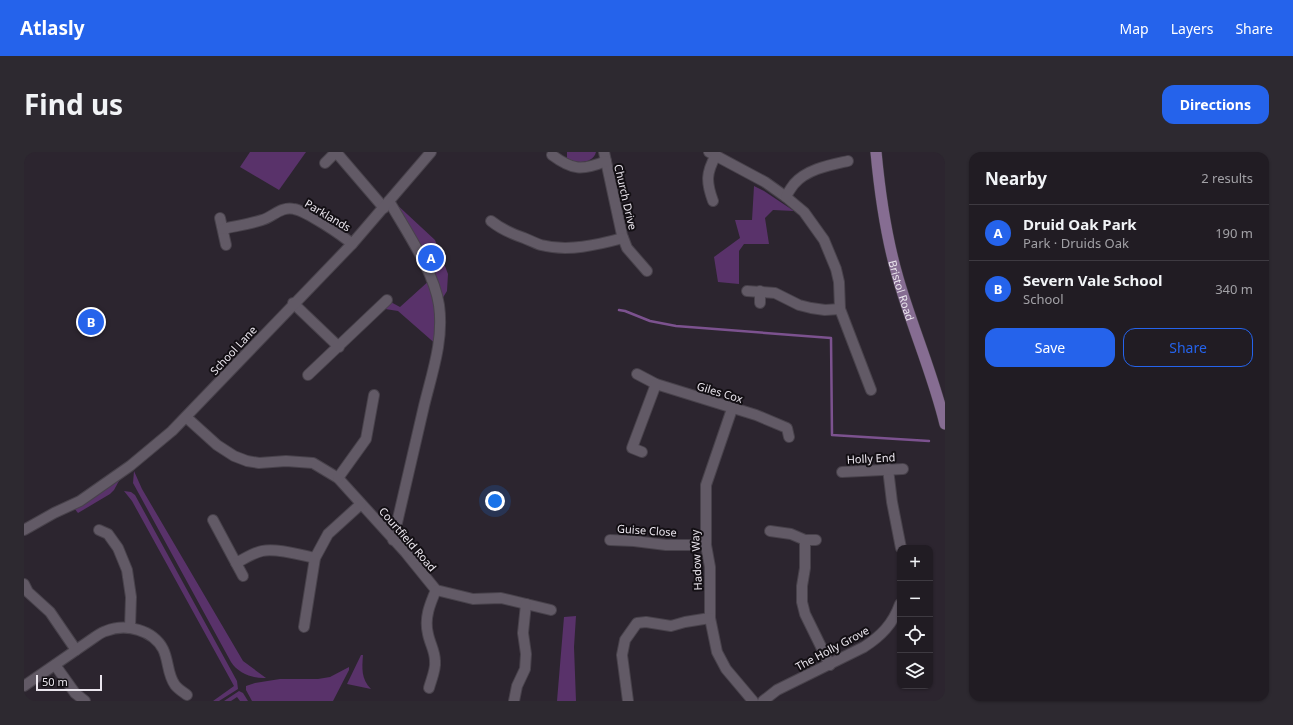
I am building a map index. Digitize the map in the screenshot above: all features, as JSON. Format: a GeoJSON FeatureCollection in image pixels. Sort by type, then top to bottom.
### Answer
{"type":"FeatureCollection","features":[{"type":"Feature","properties":{"kind":"main road","name":"Bristol Road"},"geometry":{"type":"LineString","coordinates":[[876,152],[882,208],[892,256],[900,286],[929,367],[945,424]]}},
{"type":"Feature","properties":{"kind":"street"},"geometry":{"type":"LineString","coordinates":[[325,163],[336,152],[386,204],[421,257],[432,282],[439,304],[441,328],[433,373],[393,540]]}},
{"type":"Feature","properties":{"kind":"street","name":"School Lane"},"geometry":{"type":"LineString","coordinates":[[24,530],[54,513],[80,501],[151,450],[186,417],[293,303],[352,244],[431,152]]}},
{"type":"Feature","properties":{"kind":"street"},"geometry":{"type":"LineString","coordinates":[[713,201],[708,190],[707,180],[712,154],[765,182],[804,212],[824,240],[836,269],[839,282],[840,309],[871,390]]}},
{"type":"Feature","properties":{"kind":"street","name":"Church Drive"},"geometry":{"type":"LineString","coordinates":[[552,155],[564,164],[585,168],[595,166],[605,157],[623,238],[627,248],[646,271]]}},
{"type":"Feature","properties":{"kind":"street"},"geometry":{"type":"LineString","coordinates":[[786,197],[794,184],[808,174],[823,167],[848,161]]}},
{"type":"Feature","properties":{"kind":"street","name":"Parklands"},"geometry":{"type":"LineString","coordinates":[[223,229],[263,220],[281,210],[293,209],[305,214],[343,236],[352,244]]}},
{"type":"Feature","properties":{"kind":"street"},"geometry":{"type":"LineString","coordinates":[[220,218],[226,245]]}},
{"type":"Feature","properties":{"kind":"street","name":"Church Drive"},"geometry":{"type":"LineString","coordinates":[[491,221],[501,229],[542,245],[581,247],[623,238]]}},
{"type":"Feature","properties":{"kind":"street"},"geometry":{"type":"LineString","coordinates":[[747,291],[775,293],[812,308],[825,310],[840,309]]}},
{"type":"Feature","properties":{"kind":"street"},"geometry":{"type":"LineString","coordinates":[[760,291],[760,303]]}},
{"type":"Feature","properties":{"kind":"street"},"geometry":{"type":"LineString","coordinates":[[308,375],[387,300]]}},
{"type":"Feature","properties":{"kind":"street"},"geometry":{"type":"LineString","coordinates":[[293,303],[339,347]]}},
{"type":"Feature","properties":{"kind":"street","name":"Giles Cox"},"geometry":{"type":"LineString","coordinates":[[637,374],[656,384],[732,409],[756,415],[787,428],[789,437]]}},
{"type":"Feature","properties":{"kind":"street"},"geometry":{"type":"LineString","coordinates":[[642,452],[632,448],[656,384]]}},
{"type":"Feature","properties":{"kind":"street"},"geometry":{"type":"LineString","coordinates":[[338,478],[366,439],[374,395]]}},
{"type":"Feature","properties":{"kind":"street","name":"Hadow Way"},"geometry":{"type":"LineString","coordinates":[[732,409],[706,485],[706,545],[710,567],[710,618],[717,652],[726,669],[752,701]]}},
{"type":"Feature","properties":{"kind":"street","name":"Courtfield Road"},"geometry":{"type":"LineString","coordinates":[[186,417],[217,444],[234,456],[246,461],[259,463],[286,461],[313,463],[338,478],[436,590]]}},
{"type":"Feature","properties":{"kind":"street"},"geometry":{"type":"LineString","coordinates":[[888,469],[892,502],[900,545]]}},
{"type":"Feature","properties":{"kind":"street","name":"Holly End"},"geometry":{"type":"LineString","coordinates":[[842,472],[903,469]]}},
{"type":"Feature","properties":{"kind":"street"},"geometry":{"type":"LineString","coordinates":[[304,627],[315,558],[328,534],[361,504]]}},
{"type":"Feature","properties":{"kind":"street"},"geometry":{"type":"LineString","coordinates":[[213,520],[243,576]]}},
{"type":"Feature","properties":{"kind":"street"},"geometry":{"type":"LineString","coordinates":[[99,530],[108,534],[121,553],[127,570],[131,597],[130,628]]}},
{"type":"Feature","properties":{"kind":"street"},"geometry":{"type":"LineString","coordinates":[[770,531],[791,534],[805,540],[816,540]]}},
{"type":"Feature","properties":{"kind":"street","name":"Guise Close"},"geometry":{"type":"LineString","coordinates":[[610,540],[666,545],[706,545]]}},
{"type":"Feature","properties":{"kind":"street"},"geometry":{"type":"LineString","coordinates":[[805,540],[805,568],[802,586],[802,602],[805,614],[830,665]]}},
{"type":"Feature","properties":{"kind":"street"},"geometry":{"type":"LineString","coordinates":[[236,563],[255,553],[263,551],[273,551],[315,558]]}},
{"type":"Feature","properties":{"kind":"street"},"geometry":{"type":"LineString","coordinates":[[24,584],[28,592],[50,612],[76,650]]}},
{"type":"Feature","properties":{"kind":"street"},"geometry":{"type":"LineString","coordinates":[[429,688],[436,663],[426,622],[428,610],[436,590],[473,599],[501,598],[551,610]]}},
{"type":"Feature","properties":{"kind":"street"},"geometry":{"type":"LineString","coordinates":[[514,701],[517,686],[526,669],[526,654],[523,633],[526,604]]}},
{"type":"Feature","properties":{"kind":"street","name":"The Holly Grove"},"geometry":{"type":"LineString","coordinates":[[763,701],[777,690],[830,665],[878,638],[891,624],[897,611]]}},
{"type":"Feature","properties":{"kind":"street"},"geometry":{"type":"LineString","coordinates":[[628,701],[622,655],[624,640],[637,623],[646,622],[671,626],[710,618]]}},
{"type":"Feature","properties":{"kind":"street"},"geometry":{"type":"LineString","coordinates":[[24,686],[95,637],[106,631],[130,628],[140,630],[156,640],[164,650],[171,678],[176,686],[187,695]]}},
{"type":"Feature","properties":{"kind":"street"},"geometry":{"type":"LineString","coordinates":[[55,665],[75,693],[85,701]]}},
{"type":"Feature","properties":{"kind":"shaded area"},"geometry":{"type":"Polygon","coordinates":[[[250,152],[306,152],[279,190],[240,167],[250,152]]]}},
{"type":"Feature","properties":{"kind":"shaded area"},"geometry":{"type":"Polygon","coordinates":[[[567,152],[596,152],[588,161],[579,162],[567,158],[567,152]]]}},
{"type":"Feature","properties":{"kind":"shaded area"},"geometry":{"type":"Polygon","coordinates":[[[754,186],[794,211],[773,210],[765,218],[769,244],[744,244],[739,251],[739,284],[718,282],[714,257],[740,238],[735,220],[752,220],[754,186]]]}},
{"type":"Feature","properties":{"kind":"shaded area"},"geometry":{"type":"Polygon","coordinates":[[[393,201],[435,240],[448,274],[447,291],[442,299],[419,246],[421,244],[416,246],[393,201]]]}},
{"type":"Feature","properties":{"kind":"shaded area"},"geometry":{"type":"Polygon","coordinates":[[[431,279],[438,346],[398,311],[379,308],[387,300],[400,307],[431,279]]]}},
{"type":"Feature","properties":{"kind":"shaded area"},"geometry":{"type":"Polygon","coordinates":[[[134,471],[142,489],[243,661],[266,678],[246,674],[234,666],[231,662],[133,483],[134,471]]]}},
{"type":"Feature","properties":{"kind":"shaded area"},"geometry":{"type":"Polygon","coordinates":[[[120,479],[110,494],[78,513],[74,508],[120,479]]]}},
{"type":"Feature","properties":{"kind":"shaded area"},"geometry":{"type":"Polygon","coordinates":[[[124,491],[131,492],[135,495],[237,681],[238,689],[219,701],[213,701],[234,686],[132,501],[124,491]]]}},
{"type":"Feature","properties":{"kind":"shaded area"},"geometry":{"type":"Polygon","coordinates":[[[576,616],[574,647],[576,701],[557,701],[564,617],[576,616]]]}},
{"type":"Feature","properties":{"kind":"shaded area"},"geometry":{"type":"Polygon","coordinates":[[[361,655],[363,655],[362,669],[365,681],[371,689],[347,684],[361,655]]]}},
{"type":"Feature","properties":{"kind":"shaded area"},"geometry":{"type":"Polygon","coordinates":[[[349,667],[349,670],[333,701],[252,701],[246,690],[246,686],[255,683],[280,679],[318,679],[330,677],[349,667]]]}},
{"type":"Feature","properties":{"kind":"shaded area"},"geometry":{"type":"Polygon","coordinates":[[[239,691],[243,693],[248,701],[240,701],[237,697],[231,701],[224,701],[239,691]]]}},
{"type":"Feature","properties":{"kind":"waterway"},"geometry":{"type":"LineString","coordinates":[[619,310],[650,321],[676,326],[831,338],[832,435],[929,441]]}},
{"type":"Feature","properties":{"kind":"place","name":"Druid Oak Park"},"geometry":{"type":"Point","coordinates":[431,258]}},
{"type":"Feature","properties":{"kind":"place","name":"Severn Vale School"},"geometry":{"type":"Point","coordinates":[91,322]}}]}
